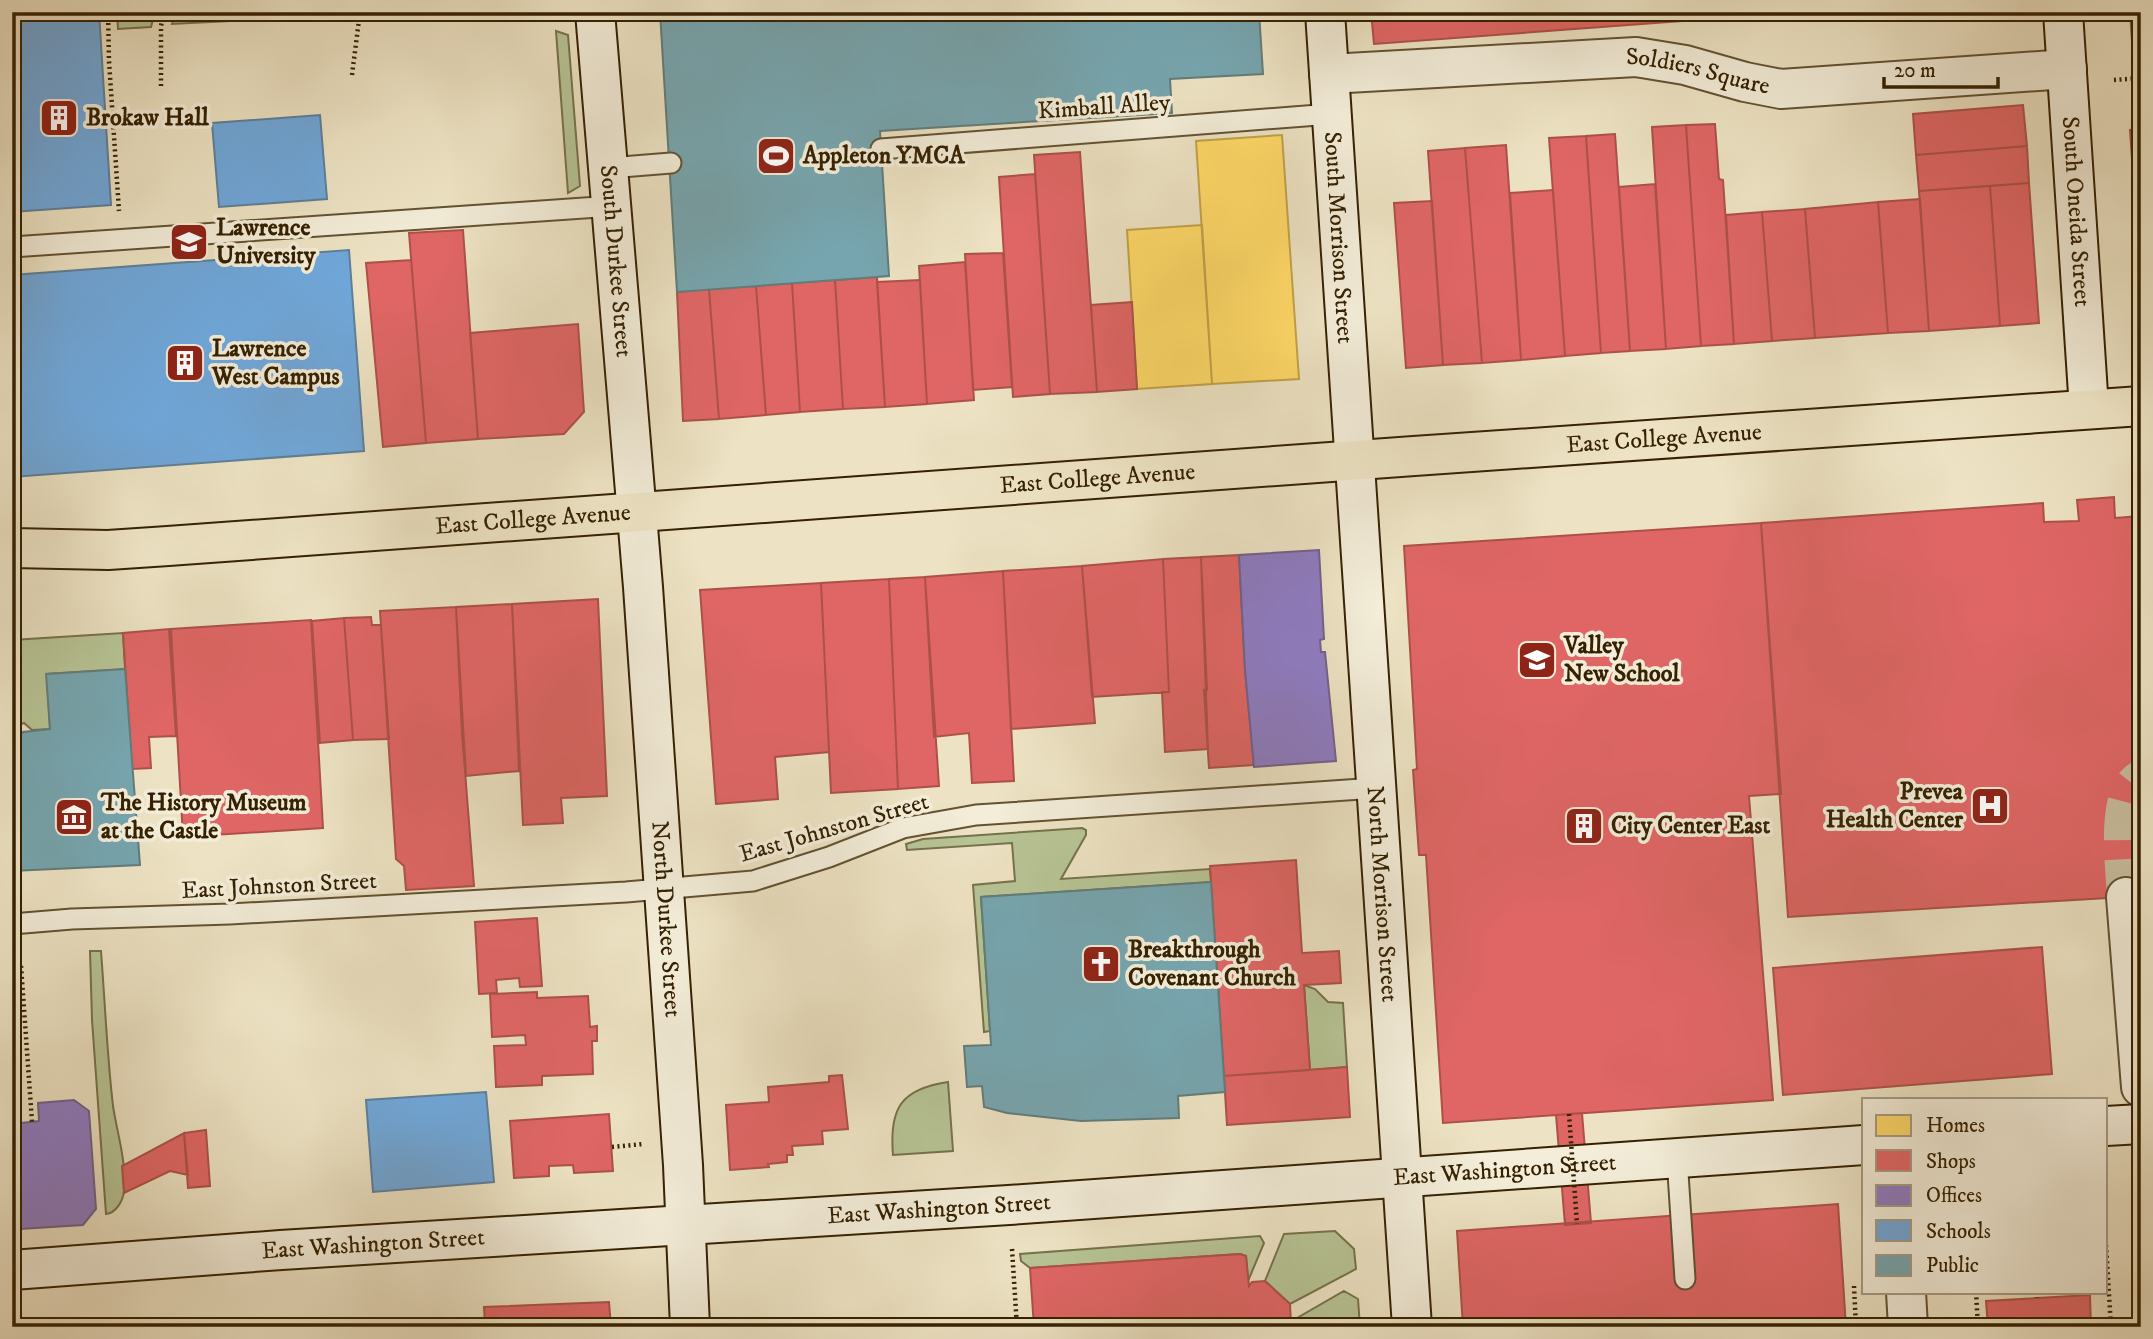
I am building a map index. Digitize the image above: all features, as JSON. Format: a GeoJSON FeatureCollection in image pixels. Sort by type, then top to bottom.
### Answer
{"type":"FeatureCollection","features":[{"type":"Feature","properties":{"kind":"main road","name":"East College Avenue"},"geometry":{"type":"LineString","coordinates":[[12,548],[108,550],[2141,406]]}},
{"type":"Feature","properties":{"kind":"main road","name":"East College Avenue"},"geometry":{"type":"LineString","coordinates":[[12,568],[108,550]]}},
{"type":"Feature","properties":{"kind":"street","name":"South Durkee Street"},"geometry":{"type":"LineString","coordinates":[[595,12],[637,512]]}},
{"type":"Feature","properties":{"kind":"street","name":"South Morrison Street"},"geometry":{"type":"LineString","coordinates":[[1325,12],[1353,461]]}},
{"type":"Feature","properties":{"kind":"street","name":"South Oneida Street"},"geometry":{"type":"LineString","coordinates":[[2063,12],[2089,409]]}},
{"type":"Feature","properties":{"kind":"street","name":"Soldiers Square"},"geometry":{"type":"LineString","coordinates":[[1329,74],[1636,57],[1685,65],[1781,89],[2067,69]]}},
{"type":"Feature","properties":{"kind":"street","name":"North Morrison Street"},"geometry":{"type":"LineString","coordinates":[[1353,461],[1412,1327]]}},
{"type":"Feature","properties":{"kind":"street","name":"North Durkee Street"},"geometry":{"type":"LineString","coordinates":[[637,512],[683,1165],[690,1327]]}},
{"type":"Feature","properties":{"kind":"street"},"geometry":{"type":"LineString","coordinates":[[2126,897],[2141,1087]]}},
{"type":"Feature","properties":{"kind":"street"},"geometry":{"type":"LineString","coordinates":[[2108,1126],[2141,1124]]}},
{"type":"Feature","properties":{"kind":"street","name":"East Washington Street"},"geometry":{"type":"LineString","coordinates":[[12,1270],[268,1251],[1009,1205],[1862,1145]]}},
{"type":"Feature","properties":{"kind":"street"},"geometry":{"type":"LineString","coordinates":[[1906,1294],[1908,1327]]}},
{"type":"Feature","properties":{"kind":"lane","name":"Kimball Alley"},"geometry":{"type":"LineString","coordinates":[[881,149],[1331,114]]}},
{"type":"Feature","properties":{"kind":"lane"},"geometry":{"type":"LineString","coordinates":[[609,168],[671,163]]}},
{"type":"Feature","properties":{"kind":"lane"},"geometry":{"type":"LineString","coordinates":[[12,247],[613,206]]}},
{"type":"Feature","properties":{"kind":"lane","name":"East Johnston Street"},"geometry":{"type":"LineString","coordinates":[[12,924],[72,919],[230,914],[753,881],[829,857],[902,828],[976,815],[1376,788]]}},
{"type":"Feature","properties":{"kind":"lane"},"geometry":{"type":"LineString","coordinates":[[1677,1158],[1685,1279]]}},
{"type":"Feature","properties":{"kind":"path"},"geometry":{"type":"LineString","coordinates":[[108,12],[121,240]]}},
{"type":"Feature","properties":{"kind":"path"},"geometry":{"type":"LineString","coordinates":[[161,86],[161,26],[164,12]]}},
{"type":"Feature","properties":{"kind":"path"},"geometry":{"type":"LineString","coordinates":[[352,75],[360,12]]}},
{"type":"Feature","properties":{"kind":"path"},"geometry":{"type":"LineString","coordinates":[[2114,80],[2141,78]]}},
{"type":"Feature","properties":{"kind":"path"},"geometry":{"type":"LineString","coordinates":[[21,966],[32,1122]]}},
{"type":"Feature","properties":{"kind":"path"},"geometry":{"type":"LineString","coordinates":[[1569,1114],[1577,1224]]}},
{"type":"Feature","properties":{"kind":"path"},"geometry":{"type":"LineString","coordinates":[[612,1147],[644,1144]]}},
{"type":"Feature","properties":{"kind":"path"},"geometry":{"type":"LineString","coordinates":[[1012,1250],[1017,1327]]}},
{"type":"Feature","properties":{"kind":"path"},"geometry":{"type":"LineString","coordinates":[[2108,1284],[2111,1327]]}},
{"type":"Feature","properties":{"kind":"path"},"geometry":{"type":"LineString","coordinates":[[1854,1286],[1856,1327]]}},
{"type":"Feature","properties":{"kind":"path"},"geometry":{"type":"LineString","coordinates":[[1976,1294],[1978,1327]]}},
{"type":"Feature","properties":{"kind":"green space"},"geometry":{"type":"Polygon","coordinates":[[[117,12],[155,12],[151,27],[118,29],[117,12]]]}},
{"type":"Feature","properties":{"kind":"green space"},"geometry":{"type":"Polygon","coordinates":[[[177,12],[352,12],[352,15],[172,24],[177,12]]]}},
{"type":"Feature","properties":{"kind":"green space"},"geometry":{"type":"Polygon","coordinates":[[[2130,12],[2141,12],[2141,79],[2133,56],[2130,12]]]}},
{"type":"Feature","properties":{"kind":"green space"},"geometry":{"type":"Polygon","coordinates":[[[556,31],[568,35],[580,186],[568,193],[556,31]]]}},
{"type":"Feature","properties":{"kind":"green space"},"geometry":{"type":"Polygon","coordinates":[[[123,633],[125,669],[47,674],[50,729],[32,730],[24,723],[19,725],[12,717],[12,640],[123,633]]]}},
{"type":"Feature","properties":{"kind":"green space"},"geometry":{"type":"Polygon","coordinates":[[[1082,828],[1086,830],[1086,835],[1061,879],[1210,869],[1211,882],[981,897],[990,1031],[984,1032],[973,885],[1015,881],[1012,843],[907,850],[906,844],[923,839],[1082,828]]]}},
{"type":"Feature","properties":{"kind":"green space"},"geometry":{"type":"Polygon","coordinates":[[[90,951],[101,951],[111,1087],[124,1170],[122,1199],[116,1209],[106,1214],[92,1020],[90,951]]]}},
{"type":"Feature","properties":{"kind":"green space"},"geometry":{"type":"Polygon","coordinates":[[[1304,985],[1315,989],[1328,1002],[1343,1003],[1347,1067],[1310,1070],[1304,985]]]}},
{"type":"Feature","properties":{"kind":"green space"},"geometry":{"type":"Polygon","coordinates":[[[948,1082],[953,1151],[893,1155],[893,1125],[901,1104],[919,1090],[948,1082]]]}},
{"type":"Feature","properties":{"kind":"green space"},"geometry":{"type":"Polygon","coordinates":[[[1335,1231],[1354,1249],[1356,1269],[1290,1304],[1265,1281],[1284,1234],[1335,1231]]]}},
{"type":"Feature","properties":{"kind":"green space"},"geometry":{"type":"Polygon","coordinates":[[[1260,1236],[1264,1243],[1248,1281],[1246,1256],[1240,1254],[1030,1268],[1021,1261],[1020,1254],[1260,1236]]]}},
{"type":"Feature","properties":{"kind":"green space"},"geometry":{"type":"Polygon","coordinates":[[[1344,1291],[1358,1299],[1360,1327],[1319,1327],[1316,1322],[1297,1323],[1297,1318],[1344,1291]]]}},
{"type":"Feature","properties":{"kind":"building: Homes"},"geometry":{"type":"Polygon","coordinates":[[[1282,135],[1299,379],[1212,384],[1196,141],[1282,135]]]}},
{"type":"Feature","properties":{"kind":"building: Homes"},"geometry":{"type":"Polygon","coordinates":[[[1202,225],[1212,384],[1137,389],[1127,230],[1202,225]]]}},
{"type":"Feature","properties":{"kind":"building: Shops"},"geometry":{"type":"Polygon","coordinates":[[[1371,12],[1803,12],[1374,44],[1371,12]]]}},
{"type":"Feature","properties":{"kind":"building: Shops"},"geometry":{"type":"Polygon","coordinates":[[[2023,105],[2027,146],[1916,155],[1913,114],[2023,105]]]}},
{"type":"Feature","properties":{"kind":"building: Shops"},"geometry":{"type":"Polygon","coordinates":[[[1715,124],[1719,179],[1723,180],[1734,344],[1701,346],[1686,125],[1715,124]]]}},
{"type":"Feature","properties":{"kind":"building: Shops"},"geometry":{"type":"Polygon","coordinates":[[[1686,125],[1701,346],[1666,349],[1652,127],[1686,125]]]}},
{"type":"Feature","properties":{"kind":"building: Shops"},"geometry":{"type":"Polygon","coordinates":[[[2141,129],[2141,289],[2130,130],[2141,129]]]}},
{"type":"Feature","properties":{"kind":"building: Shops"},"geometry":{"type":"Polygon","coordinates":[[[1615,134],[1630,351],[1601,353],[1586,136],[1615,134]]]}},
{"type":"Feature","properties":{"kind":"building: Shops"},"geometry":{"type":"Polygon","coordinates":[[[1586,136],[1601,353],[1565,356],[1549,138],[1586,136]]]}},
{"type":"Feature","properties":{"kind":"building: Shops"},"geometry":{"type":"Polygon","coordinates":[[[1506,145],[1521,360],[1482,363],[1465,148],[1506,145]]]}},
{"type":"Feature","properties":{"kind":"building: Shops"},"geometry":{"type":"Polygon","coordinates":[[[2027,146],[2029,183],[1919,191],[1916,155],[2027,146]]]}},
{"type":"Feature","properties":{"kind":"building: Shops"},"geometry":{"type":"Polygon","coordinates":[[[1465,148],[1482,363],[1443,365],[1428,151],[1465,148]]]}},
{"type":"Feature","properties":{"kind":"building: Shops"},"geometry":{"type":"Polygon","coordinates":[[[1080,152],[1097,392],[1050,394],[1034,155],[1080,152]]]}},
{"type":"Feature","properties":{"kind":"building: Shops"},"geometry":{"type":"Polygon","coordinates":[[[1035,174],[1050,394],[1013,397],[999,177],[1035,174]]]}},
{"type":"Feature","properties":{"kind":"building: Shops"},"geometry":{"type":"Polygon","coordinates":[[[2029,183],[2039,323],[2000,326],[1990,186],[2029,183]]]}},
{"type":"Feature","properties":{"kind":"building: Shops"},"geometry":{"type":"Polygon","coordinates":[[[1655,184],[1666,349],[1630,351],[1619,187],[1655,184]]]}},
{"type":"Feature","properties":{"kind":"building: Shops"},"geometry":{"type":"Polygon","coordinates":[[[1990,186],[2000,326],[1929,331],[1919,191],[1990,186]]]}},
{"type":"Feature","properties":{"kind":"building: Shops"},"geometry":{"type":"Polygon","coordinates":[[[1553,190],[1565,356],[1521,360],[1510,193],[1553,190]]]}},
{"type":"Feature","properties":{"kind":"building: Shops"},"geometry":{"type":"Polygon","coordinates":[[[1920,199],[1929,331],[1888,333],[1878,202],[1920,199]]]}},
{"type":"Feature","properties":{"kind":"building: Shops"},"geometry":{"type":"Polygon","coordinates":[[[1432,201],[1443,365],[1406,368],[1394,203],[1432,201]]]}},
{"type":"Feature","properties":{"kind":"building: Shops"},"geometry":{"type":"Polygon","coordinates":[[[1878,202],[1888,333],[1815,338],[1805,209],[1878,202]]]}},
{"type":"Feature","properties":{"kind":"building: Shops"},"geometry":{"type":"Polygon","coordinates":[[[1805,209],[1815,338],[1772,341],[1762,212],[1805,209]]]}},
{"type":"Feature","properties":{"kind":"building: Shops"},"geometry":{"type":"Polygon","coordinates":[[[1762,212],[1772,341],[1734,344],[1726,215],[1762,212]]]}},
{"type":"Feature","properties":{"kind":"building: Shops"},"geometry":{"type":"Polygon","coordinates":[[[463,230],[478,439],[426,443],[409,233],[463,230]]]}},
{"type":"Feature","properties":{"kind":"building: Shops"},"geometry":{"type":"Polygon","coordinates":[[[1003,253],[1012,387],[973,390],[965,254],[1003,253]]]}},
{"type":"Feature","properties":{"kind":"building: Shops"},"geometry":{"type":"Polygon","coordinates":[[[411,260],[426,443],[383,447],[366,263],[411,260]]]}},
{"type":"Feature","properties":{"kind":"building: Shops"},"geometry":{"type":"Polygon","coordinates":[[[965,262],[974,400],[927,404],[919,266],[965,262]]]}},
{"type":"Feature","properties":{"kind":"building: Shops"},"geometry":{"type":"Polygon","coordinates":[[[877,277],[885,407],[843,409],[835,280],[877,277]]]}},
{"type":"Feature","properties":{"kind":"building: Shops"},"geometry":{"type":"Polygon","coordinates":[[[835,280],[843,409],[800,412],[792,283],[835,280]]]}},
{"type":"Feature","properties":{"kind":"building: Shops"},"geometry":{"type":"Polygon","coordinates":[[[920,280],[927,404],[885,407],[877,282],[920,280]]]}},
{"type":"Feature","properties":{"kind":"building: Shops"},"geometry":{"type":"Polygon","coordinates":[[[792,283],[800,412],[766,415],[756,286],[792,283]]]}},
{"type":"Feature","properties":{"kind":"building: Shops"},"geometry":{"type":"Polygon","coordinates":[[[756,286],[766,415],[719,419],[709,289],[756,286]]]}},
{"type":"Feature","properties":{"kind":"building: Shops"},"geometry":{"type":"Polygon","coordinates":[[[709,289],[719,419],[683,421],[677,292],[709,289]]]}},
{"type":"Feature","properties":{"kind":"building: Shops"},"geometry":{"type":"Polygon","coordinates":[[[1132,302],[1137,389],[1097,392],[1091,305],[1132,302]]]}},
{"type":"Feature","properties":{"kind":"building: Shops"},"geometry":{"type":"Polygon","coordinates":[[[578,324],[584,412],[564,434],[478,439],[470,333],[578,324]]]}},
{"type":"Feature","properties":{"kind":"building: Shops"},"geometry":{"type":"Polygon","coordinates":[[[2114,497],[2115,518],[2140,516],[2141,498],[2141,896],[1788,917],[1761,523],[2043,503],[2044,522],[2079,521],[2077,500],[2114,497]]]}},
{"type":"Feature","properties":{"kind":"building: Shops","name":"City Center East"},"geometry":{"type":"Polygon","coordinates":[[[1761,523],[1781,794],[1749,796],[1773,1100],[1443,1123],[1426,855],[1419,855],[1413,770],[1417,769],[1404,546],[1761,523]]]}},
{"type":"Feature","properties":{"kind":"building: Shops"},"geometry":{"type":"Polygon","coordinates":[[[1239,555],[1245,670],[1254,765],[1209,768],[1201,557],[1239,555]]]}},
{"type":"Feature","properties":{"kind":"building: Shops"},"geometry":{"type":"Polygon","coordinates":[[[1201,557],[1208,749],[1165,752],[1162,692],[1169,692],[1163,559],[1201,557]]]}},
{"type":"Feature","properties":{"kind":"building: Shops"},"geometry":{"type":"Polygon","coordinates":[[[1163,559],[1169,692],[1092,697],[1082,566],[1163,559]]]}},
{"type":"Feature","properties":{"kind":"building: Shops"},"geometry":{"type":"Polygon","coordinates":[[[1082,566],[1095,723],[1011,729],[1003,571],[1082,566]]]}},
{"type":"Feature","properties":{"kind":"building: Shops"},"geometry":{"type":"Polygon","coordinates":[[[1003,571],[1014,781],[972,783],[969,733],[934,737],[925,577],[1003,571]]]}},
{"type":"Feature","properties":{"kind":"building: Shops"},"geometry":{"type":"Polygon","coordinates":[[[925,577],[939,786],[898,789],[889,579],[925,577]]]}},
{"type":"Feature","properties":{"kind":"building: Shops"},"geometry":{"type":"Polygon","coordinates":[[[889,579],[898,789],[831,793],[821,583],[889,579]]]}},
{"type":"Feature","properties":{"kind":"building: Shops"},"geometry":{"type":"Polygon","coordinates":[[[821,583],[829,752],[775,757],[778,799],[716,804],[700,590],[821,583]]]}},
{"type":"Feature","properties":{"kind":"building: Shops"},"geometry":{"type":"Polygon","coordinates":[[[598,599],[607,796],[561,798],[563,823],[523,825],[512,604],[598,599]]]}},
{"type":"Feature","properties":{"kind":"building: Shops"},"geometry":{"type":"Polygon","coordinates":[[[512,604],[519,771],[466,776],[456,607],[512,604]]]}},
{"type":"Feature","properties":{"kind":"building: Shops"},"geometry":{"type":"Polygon","coordinates":[[[456,607],[462,733],[474,886],[406,890],[404,866],[396,859],[380,611],[456,607]]]}},
{"type":"Feature","properties":{"kind":"building: Shops"},"geometry":{"type":"Polygon","coordinates":[[[371,617],[372,625],[381,625],[389,739],[353,740],[344,618],[371,617]]]}},
{"type":"Feature","properties":{"kind":"building: Shops"},"geometry":{"type":"Polygon","coordinates":[[[344,618],[353,740],[320,743],[312,621],[344,618]]]}},
{"type":"Feature","properties":{"kind":"building: Shops"},"geometry":{"type":"Polygon","coordinates":[[[311,620],[323,828],[183,837],[171,629],[311,620]]]}},
{"type":"Feature","properties":{"kind":"building: Shops"},"geometry":{"type":"Polygon","coordinates":[[[169,629],[176,736],[149,737],[151,768],[132,769],[123,633],[169,629]]]}},
{"type":"Feature","properties":{"kind":"building: Shops"},"geometry":{"type":"Polygon","coordinates":[[[1296,860],[1302,953],[1339,951],[1341,983],[1304,985],[1310,1070],[1224,1076],[1210,866],[1296,860]]]}},
{"type":"Feature","properties":{"kind":"building: Shops"},"geometry":{"type":"Polygon","coordinates":[[[537,918],[542,986],[520,987],[519,978],[496,980],[497,993],[479,994],[475,922],[537,918]]]}},
{"type":"Feature","properties":{"kind":"building: Shops"},"geometry":{"type":"Polygon","coordinates":[[[2042,947],[2052,1074],[1783,1095],[1773,968],[2042,947]]]}},
{"type":"Feature","properties":{"kind":"building: Shops"},"geometry":{"type":"Polygon","coordinates":[[[537,992],[537,998],[588,996],[590,1027],[597,1026],[597,1041],[592,1041],[593,1074],[542,1076],[542,1085],[496,1087],[494,1046],[526,1045],[525,1035],[492,1037],[490,994],[537,992]]]}},
{"type":"Feature","properties":{"kind":"building: Shops"},"geometry":{"type":"Polygon","coordinates":[[[1347,1067],[1350,1117],[1227,1125],[1224,1076],[1347,1067]]]}},
{"type":"Feature","properties":{"kind":"building: Shops"},"geometry":{"type":"Polygon","coordinates":[[[842,1075],[848,1129],[822,1131],[823,1144],[792,1146],[793,1155],[787,1155],[787,1162],[768,1164],[769,1167],[730,1170],[726,1105],[769,1102],[768,1087],[829,1082],[829,1076],[842,1075]]]}},
{"type":"Feature","properties":{"kind":"building: Shops"},"geometry":{"type":"Polygon","coordinates":[[[1582,1113],[1591,1223],[1565,1225],[1556,1115],[1582,1113]]]}},
{"type":"Feature","properties":{"kind":"building: Shops"},"geometry":{"type":"Polygon","coordinates":[[[609,1114],[613,1171],[574,1173],[573,1165],[549,1166],[549,1176],[514,1178],[510,1121],[609,1114]]]}},
{"type":"Feature","properties":{"kind":"building: Shops"},"geometry":{"type":"Polygon","coordinates":[[[206,1130],[210,1186],[188,1188],[184,1133],[206,1130]]]}},
{"type":"Feature","properties":{"kind":"building: Shops"},"geometry":{"type":"Polygon","coordinates":[[[184,1133],[188,1175],[170,1171],[124,1193],[122,1166],[184,1133]]]}},
{"type":"Feature","properties":{"kind":"building: Shops"},"geometry":{"type":"Polygon","coordinates":[[[1838,1204],[1846,1327],[1621,1327],[1621,1323],[1580,1327],[1463,1327],[1457,1231],[1838,1204]]]}},
{"type":"Feature","properties":{"kind":"building: Shops"},"geometry":{"type":"Polygon","coordinates":[[[1240,1254],[1246,1256],[1249,1286],[1252,1282],[1265,1281],[1290,1304],[1291,1323],[1316,1322],[1319,1327],[1034,1327],[1030,1268],[1240,1254]]]}},
{"type":"Feature","properties":{"kind":"building: Shops"},"geometry":{"type":"Polygon","coordinates":[[[2090,1295],[2091,1327],[1988,1327],[1986,1301],[2090,1295]]]}},
{"type":"Feature","properties":{"kind":"building: Shops"},"geometry":{"type":"Polygon","coordinates":[[[609,1302],[611,1327],[485,1327],[484,1307],[609,1302]]]}},
{"type":"Feature","properties":{"kind":"building: Offices"},"geometry":{"type":"Polygon","coordinates":[[[1319,550],[1324,639],[1320,640],[1321,652],[1325,652],[1336,761],[1254,767],[1245,670],[1239,555],[1319,550]]]}},
{"type":"Feature","properties":{"kind":"building: Offices"},"geometry":{"type":"Polygon","coordinates":[[[74,1100],[89,1111],[96,1209],[83,1225],[21,1229],[13,1124],[39,1121],[38,1103],[74,1100]]]}},
{"type":"Feature","properties":{"kind":"building: Schools","name":"Brokaw Hall"},"geometry":{"type":"Polygon","coordinates":[[[12,12],[99,12],[111,205],[12,212],[12,12]]]}},
{"type":"Feature","properties":{"kind":"building: Schools"},"geometry":{"type":"Polygon","coordinates":[[[320,115],[327,199],[219,207],[212,123],[320,115]]]}},
{"type":"Feature","properties":{"kind":"building: Schools","name":"Lawrence West Campus"},"geometry":{"type":"Polygon","coordinates":[[[349,250],[364,451],[12,477],[12,275],[349,250]]]}},
{"type":"Feature","properties":{"kind":"building: Schools"},"geometry":{"type":"Polygon","coordinates":[[[486,1092],[494,1182],[373,1192],[366,1100],[486,1092]]]}},
{"type":"Feature","properties":{"kind":"building: Public","name":"Appleton YMCA"},"geometry":{"type":"Polygon","coordinates":[[[660,12],[1259,12],[1263,74],[1170,79],[1172,113],[880,131],[889,276],[677,292],[660,12]]]}},
{"type":"Feature","properties":{"kind":"building: Public","name":"The History Museum at the Castle"},"geometry":{"type":"Polygon","coordinates":[[[125,669],[140,865],[12,871],[12,758],[18,757],[17,740],[23,732],[50,729],[46,674],[125,669]]]}},
{"type":"Feature","properties":{"kind":"building: Public","name":"Breakthrough Covenant Church"},"geometry":{"type":"Polygon","coordinates":[[[1211,882],[1225,1092],[1178,1096],[1179,1118],[1081,1121],[1007,1113],[984,1107],[982,1086],[967,1087],[964,1046],[991,1045],[981,897],[1211,882]]]}},
{"type":"Feature","properties":{"kind":"tunnel"},"geometry":{"type":"LineString","coordinates":[[2126,897],[2124,816],[2127,800],[2133,787],[2141,779]]}},
{"type":"Feature","properties":{"kind":"place","name":"Brokaw Hall"},"geometry":{"type":"Point","coordinates":[59,118]}},
{"type":"Feature","properties":{"kind":"place","name":"Appleton YMCA"},"geometry":{"type":"Point","coordinates":[776,156]}},
{"type":"Feature","properties":{"kind":"place","name":"Lawrence University"},"geometry":{"type":"Point","coordinates":[189,242]}},
{"type":"Feature","properties":{"kind":"place","name":"Lawrence West Campus"},"geometry":{"type":"Point","coordinates":[185,363]}},
{"type":"Feature","properties":{"kind":"place","name":"Valley New School"},"geometry":{"type":"Point","coordinates":[1537,660]}},
{"type":"Feature","properties":{"kind":"place","name":"Prevea Health Center"},"geometry":{"type":"Point","coordinates":[1990,806]}},
{"type":"Feature","properties":{"kind":"place","name":"The History Museum at the Castle"},"geometry":{"type":"Point","coordinates":[74,817]}},
{"type":"Feature","properties":{"kind":"place","name":"City Center East"},"geometry":{"type":"Point","coordinates":[1584,826]}},
{"type":"Feature","properties":{"kind":"place","name":"Breakthrough Covenant Church"},"geometry":{"type":"Point","coordinates":[1101,964]}}]}
